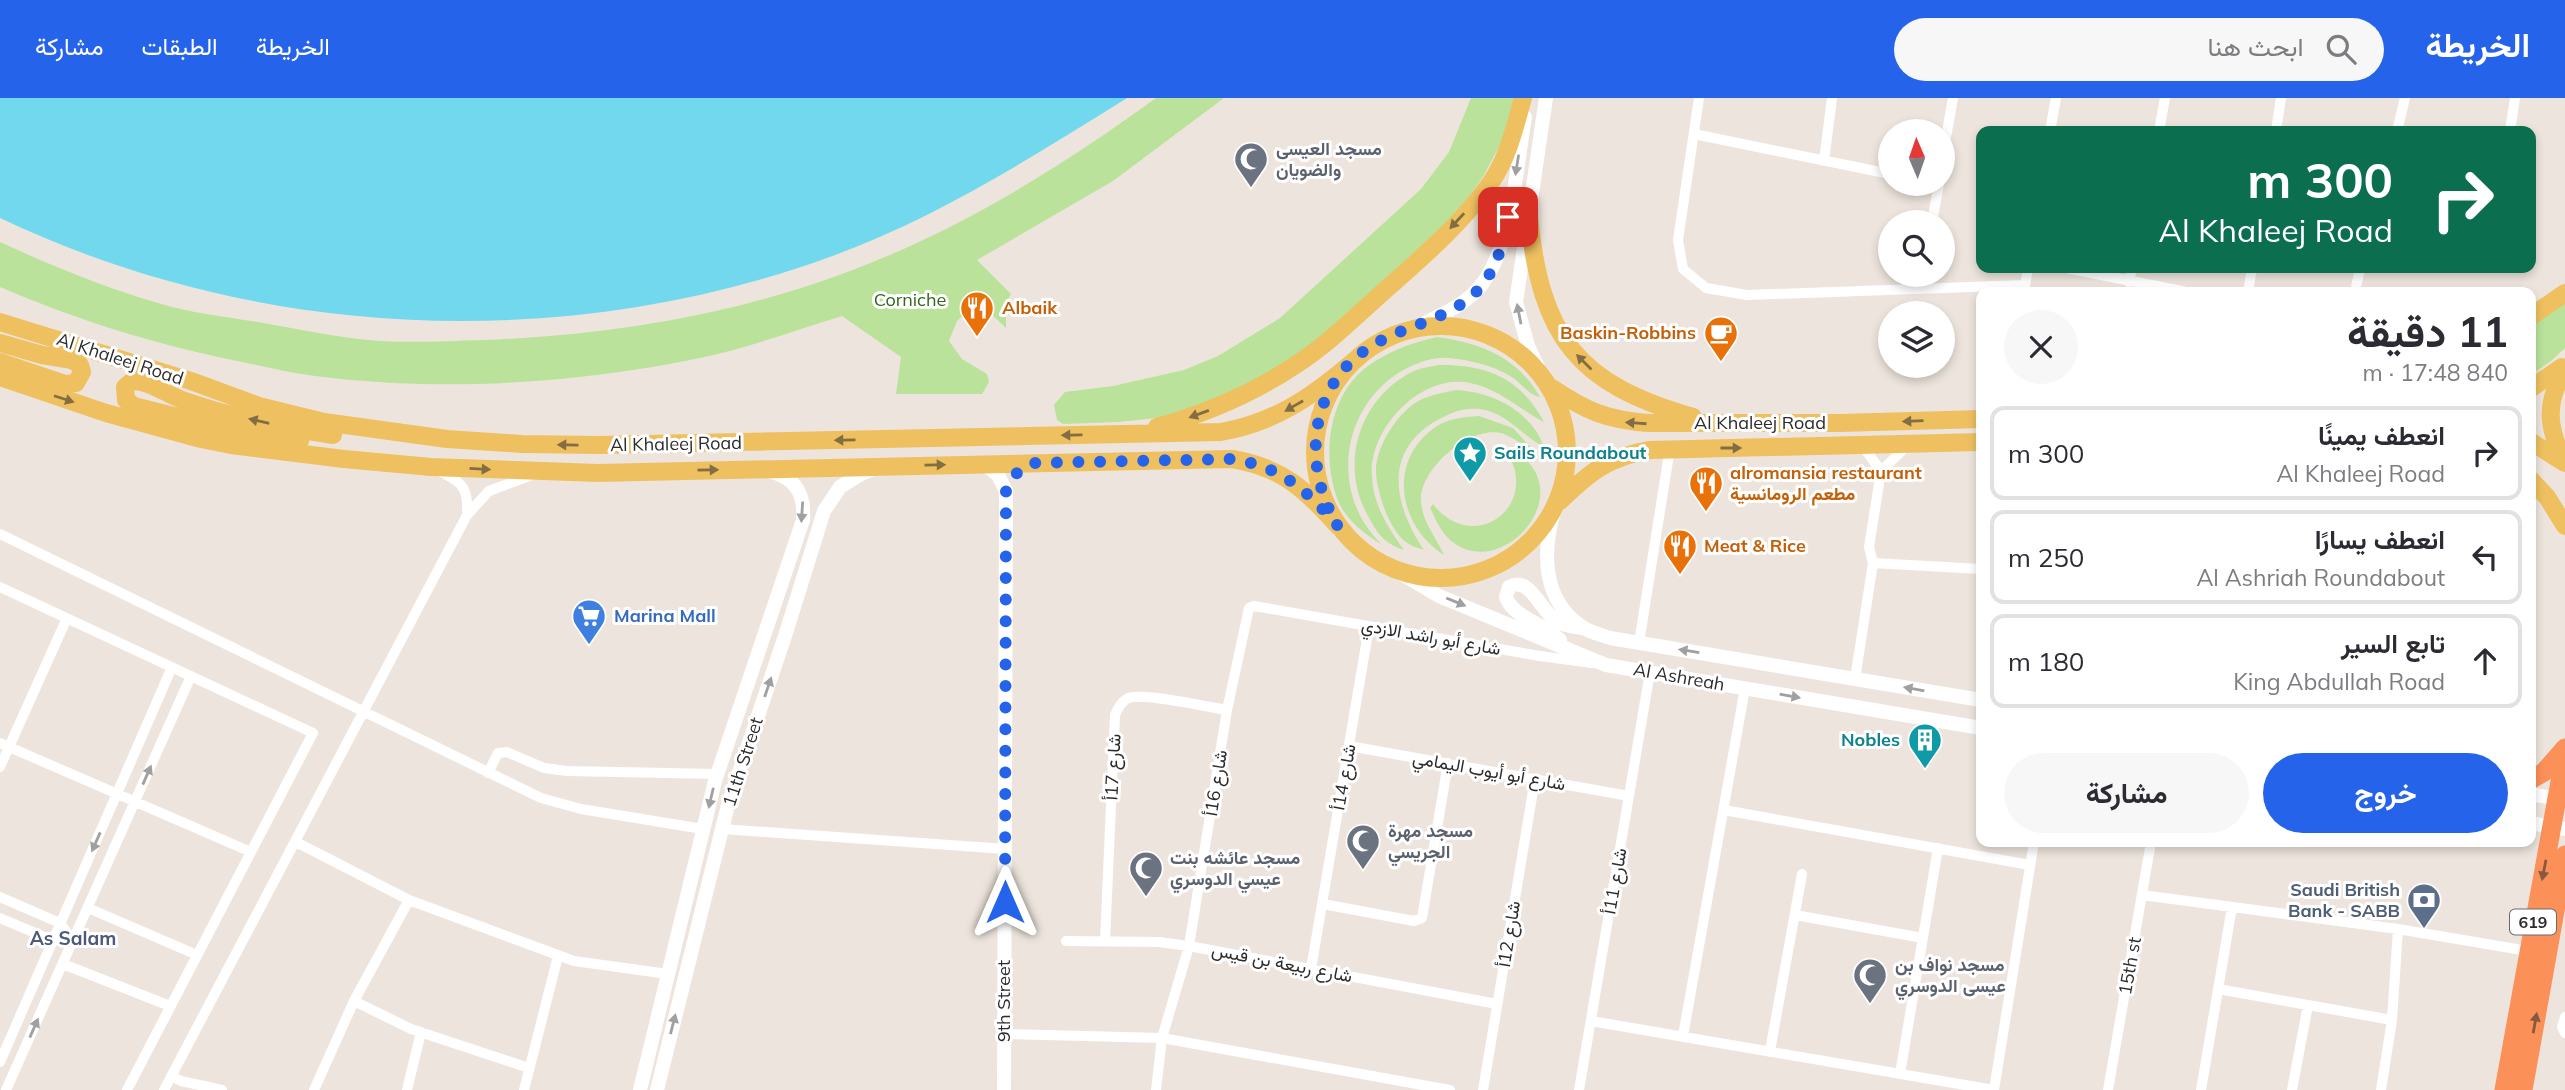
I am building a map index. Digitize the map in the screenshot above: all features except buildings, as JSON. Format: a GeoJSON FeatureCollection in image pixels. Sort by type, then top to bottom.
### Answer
{"type":"FeatureCollection","features":[{"type":"Feature","properties":{"kind":"highway"},"geometry":{"type":"LineString","coordinates":[[2536,777],[2544,772],[2565,748]]}},
{"type":"Feature","properties":{"kind":"highway","name":"619"},"geometry":{"type":"LineString","coordinates":[[2504,1090],[2528,951],[2558,828],[2565,754]]}},
{"type":"Feature","properties":{"kind":"highway","name":"619"},"geometry":{"type":"LineString","coordinates":[[2524,1090],[2565,855]]}},
{"type":"Feature","properties":{"kind":"main road"},"geometry":{"type":"LineString","coordinates":[[1123,435],[1180,421],[1237,398],[1263,386],[1322,345],[1436,244],[1492,181],[1512,138],[1525,98]]}},
{"type":"Feature","properties":{"kind":"main road"},"geometry":{"type":"LineString","coordinates":[[1529,217],[1536,269],[1546,302],[1566,341],[1580,359],[1597,375],[1630,396],[1653,406],[1710,422]]}},
{"type":"Feature","properties":{"kind":"main road"},"geometry":{"type":"LineString","coordinates":[[2536,313],[2565,293]]}},
{"type":"Feature","properties":{"kind":"main road","name":"Al Khaleej Road"},"geometry":{"type":"LineString","coordinates":[[0,322],[259,406],[324,422],[398,434],[522,444],[691,444],[1221,432],[1265,421],[1305,400],[1373,345],[1417,327]]}},
{"type":"Feature","properties":{"kind":"main road"},"geometry":{"type":"LineString","coordinates":[[1417,327],[1455,326],[1490,334],[1519,352],[1546,382],[1563,417],[1567,441],[1567,468],[1556,507]]}},
{"type":"Feature","properties":{"kind":"main road"},"geometry":{"type":"LineString","coordinates":[[0,343],[72,360],[80,365],[82,377],[76,383],[65,384],[0,362]]}},
{"type":"Feature","properties":{"kind":"main road"},"geometry":{"type":"LineString","coordinates":[[1338,526],[1327,508],[1316,472],[1315,438],[1322,407],[1349,365]]}},
{"type":"Feature","properties":{"kind":"main road"},"geometry":{"type":"LineString","coordinates":[[2536,385],[2565,368]]}},
{"type":"Feature","properties":{"kind":"main road"},"geometry":{"type":"LineString","coordinates":[[2565,368],[2556,385],[2550,412],[2553,439],[2565,463]]}},
{"type":"Feature","properties":{"kind":"main road","name":"Al Khaleej Road"},"geometry":{"type":"LineString","coordinates":[[0,377],[106,413],[201,439],[431,467],[542,472],[1222,459],[1248,462],[1299,485],[1364,552],[1395,570],[1418,578],[1477,573],[1500,565],[1518,552],[1542,528],[1556,507],[1589,473],[1601,465],[1636,452],[1976,442]]}},
{"type":"Feature","properties":{"kind":"main road"},"geometry":{"type":"LineString","coordinates":[[394,463],[329,446],[180,419],[134,406],[126,400],[124,391],[132,381],[141,382],[188,402],[218,411],[282,426],[355,438],[409,445],[522,444]]}},
{"type":"Feature","properties":{"kind":"main road","name":"Al Khaleej Road"},"geometry":{"type":"LineString","coordinates":[[1546,382],[1579,407],[1614,420],[1648,424],[1976,419]]}},
{"type":"Feature","properties":{"kind":"main road"},"geometry":{"type":"LineString","coordinates":[[2536,445],[2565,463]]}},
{"type":"Feature","properties":{"kind":"main road"},"geometry":{"type":"LineString","coordinates":[[2536,485],[2547,496],[2565,526]]}},
{"type":"Feature","properties":{"kind":"street"},"geometry":{"type":"LineString","coordinates":[[1417,327],[1459,305],[1474,293],[1493,268],[1504,236],[1525,98]]}},
{"type":"Feature","properties":{"kind":"street"},"geometry":{"type":"LineString","coordinates":[[1546,98],[1517,302],[1528,345],[1546,382]]}},
{"type":"Feature","properties":{"kind":"street"},"geometry":{"type":"LineString","coordinates":[[1699,98],[1678,240],[1683,269],[1706,288],[1747,295],[1976,289]]}},
{"type":"Feature","properties":{"kind":"street"},"geometry":{"type":"LineString","coordinates":[[1824,161],[1832,98]]}},
{"type":"Feature","properties":{"kind":"street"},"geometry":{"type":"LineString","coordinates":[[1949,119],[1953,98]]}},
{"type":"Feature","properties":{"kind":"street"},"geometry":{"type":"LineString","coordinates":[[2051,126],[2056,98]]}},
{"type":"Feature","properties":{"kind":"street"},"geometry":{"type":"LineString","coordinates":[[2160,126],[2165,98]]}},
{"type":"Feature","properties":{"kind":"street"},"geometry":{"type":"LineString","coordinates":[[2277,126],[2281,98]]}},
{"type":"Feature","properties":{"kind":"street"},"geometry":{"type":"LineString","coordinates":[[2398,126],[2405,98]]}},
{"type":"Feature","properties":{"kind":"street"},"geometry":{"type":"LineString","coordinates":[[2511,126],[2515,98]]}},
{"type":"Feature","properties":{"kind":"street"},"geometry":{"type":"LineString","coordinates":[[1694,134],[1878,172]]}},
{"type":"Feature","properties":{"kind":"street"},"geometry":{"type":"LineString","coordinates":[[2089,273],[2158,287]]}},
{"type":"Feature","properties":{"kind":"street"},"geometry":{"type":"LineString","coordinates":[[2130,282],[2131,273]]}},
{"type":"Feature","properties":{"kind":"street"},"geometry":{"type":"LineString","coordinates":[[1855,679],[1872,563],[1869,547],[1881,471],[1909,444]]}},
{"type":"Feature","properties":{"kind":"street"},"geometry":{"type":"LineString","coordinates":[[1862,445],[1881,471]]}},
{"type":"Feature","properties":{"kind":"street"},"geometry":{"type":"LineString","coordinates":[[1639,643],[1670,449]]}},
{"type":"Feature","properties":{"kind":"street"},"geometry":{"type":"LineString","coordinates":[[1006,491],[1015,474],[1032,463]]}},
{"type":"Feature","properties":{"kind":"street"},"geometry":{"type":"LineString","coordinates":[[984,464],[998,475],[1006,491]]}},
{"type":"Feature","properties":{"kind":"street","name":"11th Street"},"geometry":{"type":"LineString","coordinates":[[657,1090],[722,829],[828,501],[849,481],[882,466]]}},
{"type":"Feature","properties":{"kind":"street"},"geometry":{"type":"LineString","coordinates":[[431,467],[463,487],[468,500],[467,515]]}},
{"type":"Feature","properties":{"kind":"street","name":"11th Street"},"geometry":{"type":"LineString","coordinates":[[640,1090],[717,774],[803,520],[804,505],[798,487],[779,473],[761,469]]}},
{"type":"Feature","properties":{"kind":"street"},"geometry":{"type":"LineString","coordinates":[[164,1090],[467,515],[489,491],[542,472]]}},
{"type":"Feature","properties":{"kind":"street","name":"9th Street"},"geometry":{"type":"LineString","coordinates":[[1004,1090],[1006,491]]}},
{"type":"Feature","properties":{"kind":"street","name":"Al Ashreah"},"geometry":{"type":"LineString","coordinates":[[1556,507],[1546,547],[1548,574],[1563,608],[1586,629],[1610,638],[1976,699]]}},
{"type":"Feature","properties":{"kind":"street"},"geometry":{"type":"LineString","coordinates":[[0,534],[541,798],[581,809],[703,829]]}},
{"type":"Feature","properties":{"kind":"street"},"geometry":{"type":"LineString","coordinates":[[1872,563],[1976,569]]}},
{"type":"Feature","properties":{"kind":"street","name":"Al Ashreah"},"geometry":{"type":"LineString","coordinates":[[1395,570],[1439,596],[1606,665],[1976,727]]}},
{"type":"Feature","properties":{"kind":"street"},"geometry":{"type":"LineString","coordinates":[[1567,648],[1553,633],[1510,606],[1506,597],[1509,587],[1519,583],[1525,585],[1556,621],[1586,629]]}},
{"type":"Feature","properties":{"kind":"street"},"geometry":{"type":"LineString","coordinates":[[0,587],[313,733],[127,1090]]}},
{"type":"Feature","properties":{"kind":"street","name":"شارع أبو راشد الازدي"},"geometry":{"type":"LineString","coordinates":[[1256,606],[1606,665]]}},
{"type":"Feature","properties":{"kind":"street","name":"شارع 16أ"},"geometry":{"type":"LineString","coordinates":[[1156,1090],[1162,1038],[1189,946],[1227,710],[1247,610],[1256,606]]}},
{"type":"Feature","properties":{"kind":"street"},"geometry":{"type":"LineString","coordinates":[[0,767],[5,745],[67,618]]}},
{"type":"Feature","properties":{"kind":"street","name":"شارع 14أ"},"geometry":{"type":"LineString","coordinates":[[1311,969],[1369,627]]}},
{"type":"Feature","properties":{"kind":"street"},"geometry":{"type":"LineString","coordinates":[[767,630],[785,636]]}},
{"type":"Feature","properties":{"kind":"street"},"geometry":{"type":"LineString","coordinates":[[0,1062],[172,667]]}},
{"type":"Feature","properties":{"kind":"street","name":"شارع 11أ"},"geometry":{"type":"LineString","coordinates":[[1579,1090],[1650,672]]}},
{"type":"Feature","properties":{"kind":"street"},"geometry":{"type":"LineString","coordinates":[[6,1090],[191,676]]}},
{"type":"Feature","properties":{"kind":"street"},"geometry":{"type":"LineString","coordinates":[[1683,1036],[1745,688]]}},
{"type":"Feature","properties":{"kind":"street","name":"شارع 17أ"},"geometry":{"type":"LineString","coordinates":[[1105,941],[1115,715],[1119,706],[1126,699],[1136,696],[1227,710]]}},
{"type":"Feature","properties":{"kind":"street"},"geometry":{"type":"LineString","coordinates":[[5,745],[251,852]]}},
{"type":"Feature","properties":{"kind":"street","name":"شارع أبو أيوب اليمامي"},"geometry":{"type":"LineString","coordinates":[[1349,746],[1629,796]]}},
{"type":"Feature","properties":{"kind":"street"},"geometry":{"type":"LineString","coordinates":[[488,773],[498,753],[507,752],[544,768],[567,771],[717,774]]}},
{"type":"Feature","properties":{"kind":"street"},"geometry":{"type":"LineString","coordinates":[[1322,904],[1420,920],[1448,763]]}},
{"type":"Feature","properties":{"kind":"street","name":"شارع 12أ"},"geometry":{"type":"LineString","coordinates":[[1483,1090],[1535,779]]}},
{"type":"Feature","properties":{"kind":"street"},"geometry":{"type":"LineString","coordinates":[[2536,795],[2561,800]]}},
{"type":"Feature","properties":{"kind":"street"},"geometry":{"type":"LineString","coordinates":[[1724,810],[2030,865]]}},
{"type":"Feature","properties":{"kind":"street"},"geometry":{"type":"LineString","coordinates":[[2536,824],[2558,828]]}},
{"type":"Feature","properties":{"kind":"street"},"geometry":{"type":"LineString","coordinates":[[722,829],[1006,849]]}},
{"type":"Feature","properties":{"kind":"street"},"geometry":{"type":"LineString","coordinates":[[296,842],[409,900],[558,956],[573,961],[668,974]]}},
{"type":"Feature","properties":{"kind":"street"},"geometry":{"type":"LineString","coordinates":[[1591,1021],[1994,1090],[2033,847]]}},
{"type":"Feature","properties":{"kind":"street","name":"15th st"},"geometry":{"type":"LineString","coordinates":[[2108,1090],[2150,847]]}},
{"type":"Feature","properties":{"kind":"street"},"geometry":{"type":"LineString","coordinates":[[1900,1074],[1938,849]]}},
{"type":"Feature","properties":{"kind":"street"},"geometry":{"type":"LineString","coordinates":[[1770,1051],[1802,874]]}},
{"type":"Feature","properties":{"kind":"street"},"geometry":{"type":"LineString","coordinates":[[2142,895],[2398,929],[2528,951]]}},
{"type":"Feature","properties":{"kind":"street"},"geometry":{"type":"LineString","coordinates":[[0,897],[60,923],[73,941]]}},
{"type":"Feature","properties":{"kind":"street"},"geometry":{"type":"LineString","coordinates":[[314,1090],[354,1001],[409,900]]}},
{"type":"Feature","properties":{"kind":"street"},"geometry":{"type":"LineString","coordinates":[[2201,1090],[2232,907]]}},
{"type":"Feature","properties":{"kind":"street"},"geometry":{"type":"LineString","coordinates":[[88,908],[197,954]]}},
{"type":"Feature","properties":{"kind":"street"},"geometry":{"type":"LineString","coordinates":[[1795,915],[1923,938]]}},
{"type":"Feature","properties":{"kind":"street"},"geometry":{"type":"LineString","coordinates":[[0,918],[52,940],[73,941]]}},
{"type":"Feature","properties":{"kind":"street"},"geometry":{"type":"LineString","coordinates":[[2381,1090],[2392,1020],[2398,929]]}},
{"type":"Feature","properties":{"kind":"street","name":"شارع ربيعة بن قيس"},"geometry":{"type":"LineString","coordinates":[[1066,941],[1159,942],[1189,946],[1497,1004]]}},
{"type":"Feature","properties":{"kind":"street"},"geometry":{"type":"LineString","coordinates":[[524,1090],[558,956]]}},
{"type":"Feature","properties":{"kind":"street"},"geometry":{"type":"LineString","coordinates":[[63,964],[170,1006]]}},
{"type":"Feature","properties":{"kind":"street"},"geometry":{"type":"LineString","coordinates":[[2218,989],[2392,1020]]}},
{"type":"Feature","properties":{"kind":"street"},"geometry":{"type":"LineString","coordinates":[[354,1001],[421,1032],[529,1068]]}},
{"type":"Feature","properties":{"kind":"street"},"geometry":{"type":"LineString","coordinates":[[2292,1090],[2308,1005]]}},
{"type":"Feature","properties":{"kind":"street"},"geometry":{"type":"LineString","coordinates":[[2565,1017],[2562,1027],[2565,1033]]}},
{"type":"Feature","properties":{"kind":"street"},"geometry":{"type":"LineString","coordinates":[[407,1090],[421,1032]]}},
{"type":"Feature","properties":{"kind":"street"},"geometry":{"type":"LineString","coordinates":[[1004,1034],[1162,1038],[1413,1087],[1450,1090]]}},
{"type":"Feature","properties":{"kind":"street"},"geometry":{"type":"LineString","coordinates":[[171,1076],[181,1081],[222,1090]]}},
{"type":"Feature","properties":{"kind":"green space","name":"Corniche"},"geometry":{"type":"Polygon","coordinates":[[[1156,98],[1224,98],[1113,181],[977,260],[1011,294],[1006,302],[1006,328],[988,311],[969,310],[957,321],[949,341],[962,359],[987,374],[989,382],[982,394],[896,394],[901,357],[842,316],[732,350],[649,368],[554,380],[410,384],[306,375],[211,355],[149,340],[89,321],[0,287],[0,242],[79,276],[161,304],[349,338],[405,342],[484,340],[629,327],[771,297],[817,283],[902,250],[1015,191],[1156,98]]]}},
{"type":"Feature","properties":{"kind":"green space"},"geometry":{"type":"Polygon","coordinates":[[[1471,98],[1516,98],[1502,141],[1484,175],[1462,207],[1438,234],[1313,346],[1286,364],[1206,405],[1157,418],[1118,422],[1063,424],[1057,420],[1054,405],[1065,392],[1113,386],[1184,370],[1218,356],[1280,318],[1421,189],[1449,152],[1471,98]]]}},
{"type":"Feature","properties":{"kind":"green space"},"geometry":{"type":"Polygon","coordinates":[[[2565,299],[2565,348],[2536,372],[2536,320],[2565,299]]]}},
{"type":"Feature","properties":{"kind":"green space"},"geometry":{"type":"Polygon","coordinates":[[[1437,337],[1468,343],[1496,354],[1520,372],[1540,397],[1496,369],[1449,358],[1427,360],[1413,365],[1380,388],[1368,403],[1352,436],[1348,472],[1359,514],[1381,544],[1355,525],[1340,505],[1332,482],[1329,447],[1331,429],[1342,396],[1364,369],[1399,349],[1437,337]]]}},
{"type":"Feature","properties":{"kind":"green space"},"geometry":{"type":"Polygon","coordinates":[[[1438,365],[1472,367],[1500,377],[1524,394],[1544,422],[1496,392],[1475,384],[1445,383],[1412,398],[1398,411],[1378,443],[1372,477],[1375,497],[1382,515],[1404,550],[1381,536],[1367,514],[1355,474],[1355,454],[1368,415],[1379,398],[1394,383],[1412,372],[1438,365]]]}},
{"type":"Feature","properties":{"kind":"green space"},"geometry":{"type":"Polygon","coordinates":[[[1456,390],[1484,395],[1509,406],[1530,423],[1544,447],[1499,415],[1480,409],[1461,410],[1450,414],[1417,435],[1406,449],[1400,465],[1399,482],[1406,516],[1424,550],[1411,545],[1395,530],[1378,486],[1376,467],[1380,449],[1408,408],[1425,398],[1456,390]]]}},
{"type":"Feature","properties":{"kind":"green space"},"geometry":{"type":"Polygon","coordinates":[[[1479,416],[1513,428],[1544,462],[1515,440],[1504,434],[1491,432],[1477,435],[1450,451],[1429,475],[1421,501],[1427,523],[1444,555],[1428,542],[1416,527],[1404,492],[1405,473],[1410,456],[1421,440],[1437,426],[1463,417],[1479,416]]]}},
{"type":"Feature","properties":{"kind":"green space"},"geometry":{"type":"Polygon","coordinates":[[[1500,444],[1526,460],[1539,480],[1539,501],[1531,522],[1516,538],[1496,549],[1475,551],[1450,540],[1430,508],[1433,504],[1447,518],[1462,525],[1478,526],[1492,522],[1504,513],[1512,500],[1516,485],[1514,467],[1500,444]]]}},
{"type":"Feature","properties":{"kind":"water"},"geometry":{"type":"Polygon","coordinates":[[[0,98],[1127,98],[981,186],[905,225],[827,258],[725,289],[621,309],[515,320],[409,320],[304,310],[200,289],[98,259],[0,218],[0,98]]]}},
{"type":"Feature","properties":{"kind":"place","name":"مسجد العيسى والضويان"},"geometry":{"type":"Point","coordinates":[1251,189]}},
{"type":"Feature","properties":{"kind":"place","name":"Albaik"},"geometry":{"type":"Point","coordinates":[977,338]}},
{"type":"Feature","properties":{"kind":"place","name":"Baskin-Robbins"},"geometry":{"type":"Point","coordinates":[1721,363]}},
{"type":"Feature","properties":{"kind":"place","name":"Sails Roundabout"},"geometry":{"type":"Point","coordinates":[1470,483]}},
{"type":"Feature","properties":{"kind":"place","name":"alromansia restaurant مطعم الرومانسية"},"geometry":{"type":"Point","coordinates":[1706,513]}},
{"type":"Feature","properties":{"kind":"place","name":"Meat & Rice"},"geometry":{"type":"Point","coordinates":[1680,576]}},
{"type":"Feature","properties":{"kind":"place","name":"Marina Mall"},"geometry":{"type":"Point","coordinates":[589,646]}},
{"type":"Feature","properties":{"kind":"place","name":"Nobles"},"geometry":{"type":"Point","coordinates":[1925,770]}},
{"type":"Feature","properties":{"kind":"place","name":"مسجد مهرة الجريسي"},"geometry":{"type":"Point","coordinates":[1363,871]}},
{"type":"Feature","properties":{"kind":"place","name":"مسجد عائشه بنت عيسي الدوسري"},"geometry":{"type":"Point","coordinates":[1146,898]}},
{"type":"Feature","properties":{"kind":"place","name":"Saudi British Bank - SABB"},"geometry":{"type":"Point","coordinates":[2424,930]}},
{"type":"Feature","properties":{"kind":"place","name":"مسجد نواف بن عيسى الدوسري"},"geometry":{"type":"Point","coordinates":[1870,1005]}},
{"type":"Feature","properties":{"kind":"district","name":"As Salam"},"geometry":{"type":"Point","coordinates":[73,938]}},
{"type":"Feature","properties":{"kind":"route"},"geometry":{"type":"LineString","coordinates":[[1005,902],[1006,491],[1011,479],[1020,469],[1032,463],[1232,459],[1263,466],[1299,485],[1338,526],[1321,491],[1315,455],[1315,438],[1322,407],[1332,388],[1349,365],[1373,345],[1417,327],[1459,305],[1474,293],[1493,268],[1508,217]]}}]}
